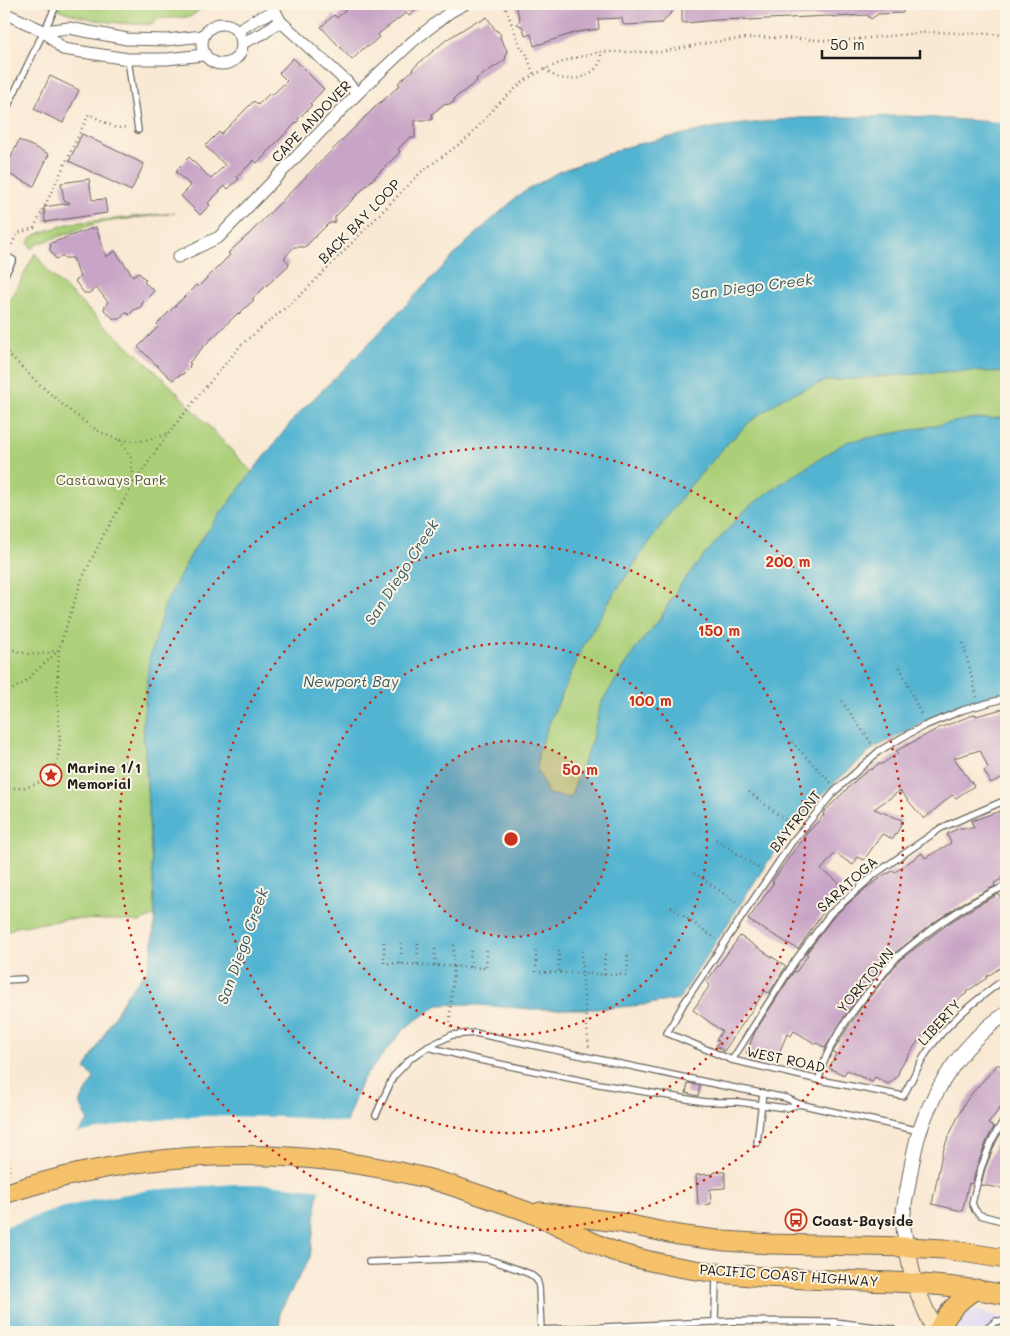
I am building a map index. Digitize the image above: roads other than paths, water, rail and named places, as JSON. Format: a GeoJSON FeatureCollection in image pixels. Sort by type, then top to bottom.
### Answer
{"type":"FeatureCollection","features":[{"type":"Feature","properties":{"kind":"highway","name":"PACIFIC COAST HIGHWAY"},"geometry":{"type":"LineString","coordinates":[[5,1186],[48,1180],[113,1166],[172,1158],[226,1155],[289,1157],[361,1165],[452,1186],[522,1209],[609,1250],[648,1261],[716,1273],[779,1278],[914,1283],[977,1289],[1006,1295]]}},
{"type":"Feature","properties":{"kind":"highway","name":"PACIFIC COAST HIGHWAY"},"geometry":{"type":"LineString","coordinates":[[522,1209],[617,1222],[678,1235],[725,1241],[944,1249],[1006,1259]]}},
{"type":"Feature","properties":{"kind":"highway"},"geometry":{"type":"LineString","coordinates":[[936,1332],[959,1300],[977,1289]]}},
{"type":"Feature","properties":{"kind":"main road"},"geometry":{"type":"LineString","coordinates":[[907,1247],[914,1283],[936,1332]]}},
{"type":"Feature","properties":{"kind":"street","name":"CAPE ANDOVER"},"geometry":{"type":"LineString","coordinates":[[178,257],[219,237],[357,94],[412,42],[450,12],[465,4]]}},
{"type":"Feature","properties":{"kind":"street"},"geometry":{"type":"LineString","coordinates":[[276,12],[357,94]]}},
{"type":"Feature","properties":{"kind":"street"},"geometry":{"type":"LineString","coordinates":[[237,31],[255,20],[276,12]]}},
{"type":"Feature","properties":{"kind":"street"},"geometry":{"type":"LineString","coordinates":[[242,43],[264,33],[276,12]]}},
{"type":"Feature","properties":{"kind":"street"},"geometry":{"type":"LineString","coordinates":[[4,13],[44,31],[63,48],[128,59],[167,59],[204,55]]}},
{"type":"Feature","properties":{"kind":"street"},"geometry":{"type":"LineString","coordinates":[[218,24],[225,24],[232,26],[237,31],[242,43],[241,50],[234,61],[221,65],[209,60],[204,55],[201,43],[206,30],[218,24]]}},
{"type":"Feature","properties":{"kind":"street"},"geometry":{"type":"LineString","coordinates":[[44,31],[69,28],[129,39],[166,40],[203,36]]}},
{"type":"Feature","properties":{"kind":"street"},"geometry":{"type":"LineString","coordinates":[[128,59],[129,39]]}},
{"type":"Feature","properties":{"kind":"street"},"geometry":{"type":"LineString","coordinates":[[907,1247],[903,1218],[920,1131],[930,1106],[944,1078],[968,1047],[1006,1014]]}},
{"type":"Feature","properties":{"kind":"lane"},"geometry":{"type":"LineString","coordinates":[[4,114],[57,4]]}},
{"type":"Feature","properties":{"kind":"lane"},"geometry":{"type":"LineString","coordinates":[[128,59],[137,128]]}},
{"type":"Feature","properties":{"kind":"lane"},"geometry":{"type":"LineString","coordinates":[[4,276],[13,260],[5,255]]}},
{"type":"Feature","properties":{"kind":"lane","name":"BAYFRONT"},"geometry":{"type":"LineString","coordinates":[[667,1033],[684,1003],[792,842],[834,792],[879,750],[924,726],[963,710],[1006,698]]}},
{"type":"Feature","properties":{"kind":"lane","name":"SARATOGA"},"geometry":{"type":"LineString","coordinates":[[732,1060],[795,961],[830,914],[875,874],[941,828],[1006,800]]}},
{"type":"Feature","properties":{"kind":"lane","name":"YORKTOWN"},"geometry":{"type":"LineString","coordinates":[[819,1080],[833,1043],[852,1011],[897,958],[952,916],[989,893],[1006,886]]}},
{"type":"Feature","properties":{"kind":"lane","name":"LIBERTY"},"geometry":{"type":"LineString","coordinates":[[903,1096],[926,1054],[949,1025],[980,997],[1006,978]]}},
{"type":"Feature","properties":{"kind":"lane"},"geometry":{"type":"LineString","coordinates":[[4,980],[23,979]]}},
{"type":"Feature","properties":{"kind":"lane"},"geometry":{"type":"LineString","coordinates":[[376,1115],[393,1077],[410,1059],[428,1046],[452,1035],[475,1033],[786,1098],[799,1104],[920,1131]]}},
{"type":"Feature","properties":{"kind":"lane","name":"WEST ROAD"},"geometry":{"type":"LineString","coordinates":[[667,1033],[732,1060],[819,1080],[903,1096]]}},
{"type":"Feature","properties":{"kind":"lane"},"geometry":{"type":"LineString","coordinates":[[428,1046],[475,1059],[599,1084],[705,1102],[738,1102],[786,1108],[799,1104]]}},
{"type":"Feature","properties":{"kind":"lane"},"geometry":{"type":"LineString","coordinates":[[757,1144],[763,1093]]}},
{"type":"Feature","properties":{"kind":"lane"},"geometry":{"type":"LineString","coordinates":[[1006,1116],[992,1140],[981,1168],[972,1203],[975,1210],[980,1214],[1006,1222]]}},
{"type":"Feature","properties":{"kind":"lane"},"geometry":{"type":"LineString","coordinates":[[369,1262],[475,1258],[488,1259],[530,1274],[537,1280],[539,1287],[541,1330],[715,1322],[834,1322],[892,1329],[894,1332]]}},
{"type":"Feature","properties":{"kind":"lane"},"geometry":{"type":"LineString","coordinates":[[715,1322],[716,1273]]}},
{"type":"Feature","properties":{"kind":"lane"},"geometry":{"type":"LineString","coordinates":[[983,1332],[996,1321],[1006,1322]]}},
{"type":"Feature","properties":{"kind":"lane"},"geometry":{"type":"LineString","coordinates":[[834,1322],[834,1332]]}},
{"type":"Feature","properties":{"kind":"water","name":"Newport Bay"},"geometry":{"type":"Polygon","coordinates":[[[907,116],[1006,123],[1006,372],[953,371],[826,381],[784,397],[751,421],[728,443],[690,486],[611,598],[584,644],[550,721],[538,752],[537,769],[548,794],[570,798],[592,740],[601,703],[639,644],[658,622],[680,585],[747,508],[786,480],[846,442],[970,419],[1006,418],[1006,693],[944,712],[874,748],[833,784],[793,825],[679,999],[643,1005],[596,1009],[533,1009],[462,1004],[438,1005],[405,1028],[362,1080],[318,1195],[310,1257],[279,1313],[281,1332],[4,1332],[4,1221],[88,1121],[80,1103],[94,1078],[85,1069],[125,997],[147,970],[152,951],[155,915],[143,723],[149,660],[165,604],[194,549],[296,416],[465,244],[519,195],[558,172],[629,146],[717,127],[799,118],[907,116]]]}},
{"type":"Feature","properties":{"kind":"place","name":"Marine 1/1 Memorial"},"geometry":{"type":"Point","coordinates":[51,775]}},
{"type":"Feature","properties":{"kind":"place","name":"Coast-Bayside"},"geometry":{"type":"Point","coordinates":[796,1220]}},
{"type":"Feature","properties":{"kind":"water label","name":"San Diego Creek"},"geometry":{"type":"Point","coordinates":[752,286]}},
{"type":"Feature","properties":{"kind":"water label","name":"San Diego Creek"},"geometry":{"type":"Point","coordinates":[401,572]}},
{"type":"Feature","properties":{"kind":"water label","name":"San Diego Creek"},"geometry":{"type":"Point","coordinates":[242,946]}},
{"type":"Feature","properties":{"kind":"park label","name":"Castaways Park"},"geometry":{"type":"Point","coordinates":[111,479]}}]}
